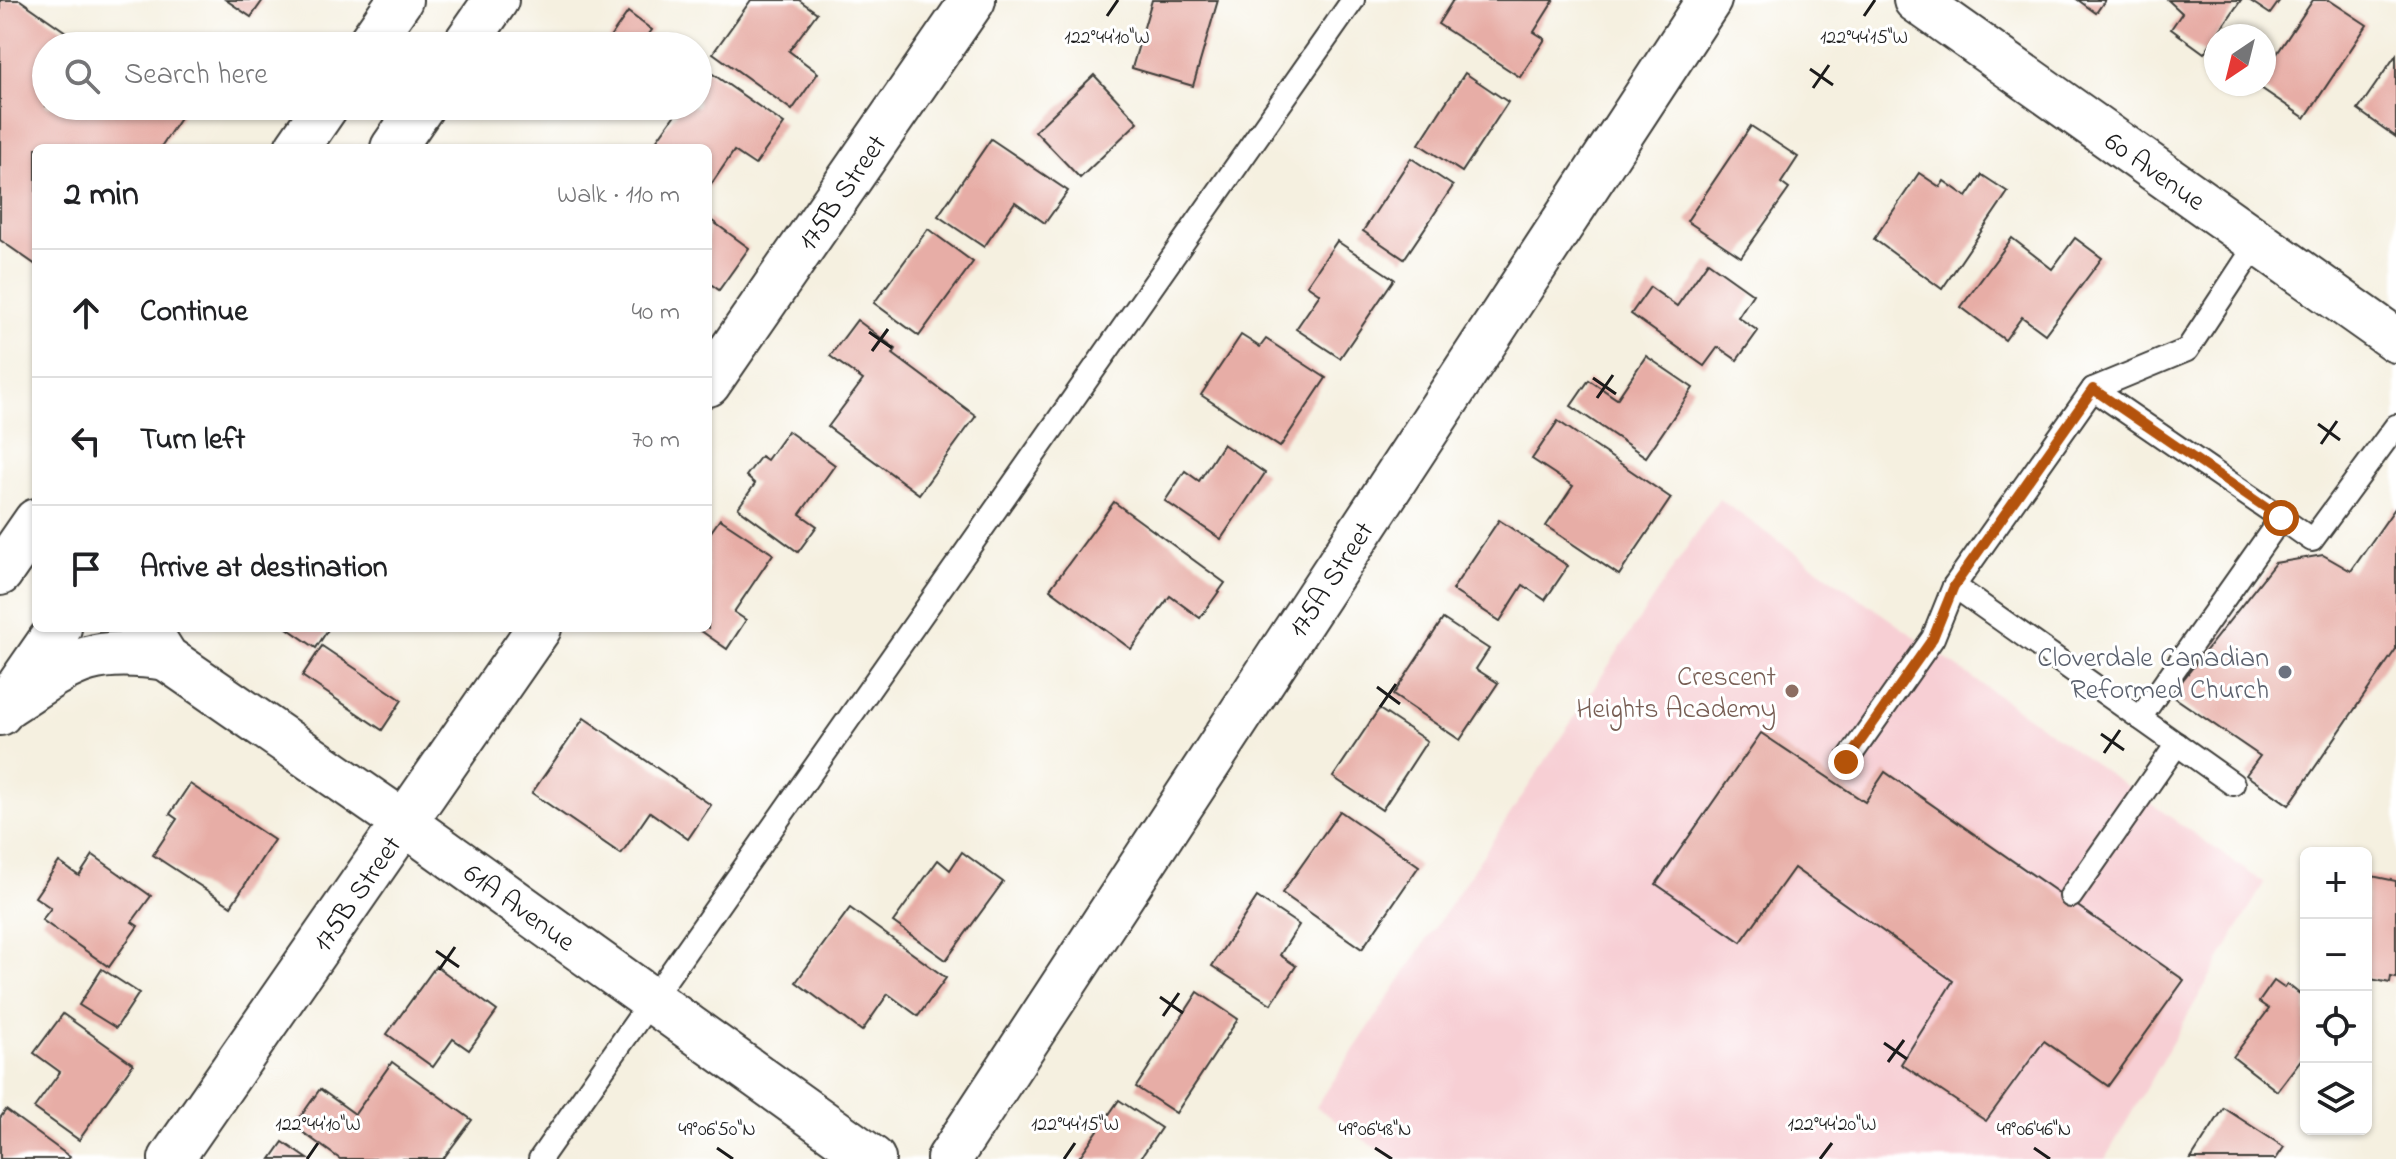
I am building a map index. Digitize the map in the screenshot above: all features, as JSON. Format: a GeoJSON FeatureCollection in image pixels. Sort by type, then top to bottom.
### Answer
{"type":"FeatureCollection","features":[{"type":"Feature","properties":{"kind":"main road"},"geometry":{"type":"LineString","coordinates":[[378,32],[400,0]]}},
{"type":"Feature","properties":{"kind":"main road"},"geometry":{"type":"LineString","coordinates":[[474,32],[496,0]]}},
{"type":"Feature","properties":{"kind":"main road","name":"175B Street"},"geometry":{"type":"LineString","coordinates":[[712,378],[973,0]]}},
{"type":"Feature","properties":{"kind":"main road","name":"175A Street"},"geometry":{"type":"LineString","coordinates":[[949,1159],[1709,0]]}},
{"type":"Feature","properties":{"kind":"main road","name":"60 Avenue"},"geometry":{"type":"LineString","coordinates":[[1916,0],[2396,340]]}},
{"type":"Feature","properties":{"kind":"main road"},"geometry":{"type":"LineString","coordinates":[[300,144],[316,120]]}},
{"type":"Feature","properties":{"kind":"main road"},"geometry":{"type":"LineString","coordinates":[[396,144],[412,120]]}},
{"type":"Feature","properties":{"kind":"main road"},"geometry":{"type":"LineString","coordinates":[[0,573],[32,527]]}},
{"type":"Feature","properties":{"kind":"main road"},"geometry":{"type":"LineString","coordinates":[[2,710],[56,632]]}},
{"type":"Feature","properties":{"kind":"main road","name":"175B Street"},"geometry":{"type":"LineString","coordinates":[[171,1159],[536,632]]}},
{"type":"Feature","properties":{"kind":"main road","name":"61A Avenue"},"geometry":{"type":"LineString","coordinates":[[2,710],[76,660],[156,643],[873,1159]]}},
{"type":"Feature","properties":{"kind":"lane"},"geometry":{"type":"LineString","coordinates":[[540,1159],[1353,0]]}},
{"type":"Feature","properties":{"kind":"lane"},"geometry":{"type":"LineString","coordinates":[[1846,762],[1933,638],[1954,586],[2093,389],[2187,350],[2258,242]]}},
{"type":"Feature","properties":{"kind":"lane"},"geometry":{"type":"LineString","coordinates":[[2093,389],[2312,540],[2396,426]]}},
{"type":"Feature","properties":{"kind":"lane"},"geometry":{"type":"LineString","coordinates":[[2140,718],[2281,518]]}},
{"type":"Feature","properties":{"kind":"lane"},"geometry":{"type":"LineString","coordinates":[[1954,586],[2233,784]]}},
{"type":"Feature","properties":{"kind":"lane"},"geometry":{"type":"LineString","coordinates":[[2071,896],[2177,744]]}},
{"type":"Feature","properties":{"kind":"shaded area","name":"Crescent Heights Academy"},"geometry":{"type":"Polygon","coordinates":[[[1719,499],[2264,883],[2105,1159],[1392,1159],[1316,1107],[1719,499]]]}},
{"type":"Feature","properties":{"kind":"building"},"geometry":{"type":"Polygon","coordinates":[[[0,0],[20,0],[66,32],[32,32],[32,120],[179,120],[163,144],[32,144],[32,262],[0,240],[0,0]]]}},
{"type":"Feature","properties":{"kind":"building"},"geometry":{"type":"Polygon","coordinates":[[[226,0],[263,0],[251,17],[226,0]]]}},
{"type":"Feature","properties":{"kind":"building"},"geometry":{"type":"Polygon","coordinates":[[[751,0],[799,0],[817,13],[789,51],[818,73],[792,110],[713,53],[751,0]]]}},
{"type":"Feature","properties":{"kind":"building"},"geometry":{"type":"Polygon","coordinates":[[[1152,0],[1218,0],[1193,86],[1132,68],[1152,0]]]}},
{"type":"Feature","properties":{"kind":"building"},"geometry":{"type":"Polygon","coordinates":[[[1453,0],[1554,0],[1534,32],[1545,39],[1520,77],[1438,24],[1453,0]]]}},
{"type":"Feature","properties":{"kind":"building"},"geometry":{"type":"Polygon","coordinates":[[[2078,0],[2105,0],[2096,13],[2078,0]]]}},
{"type":"Feature","properties":{"kind":"building"},"geometry":{"type":"Polygon","coordinates":[[[2168,0],[2241,0],[2224,24],[2204,24],[2204,53],[2171,29],[2182,13],[2168,0]]]}},
{"type":"Feature","properties":{"kind":"building"},"geometry":{"type":"Polygon","coordinates":[[[2249,0],[2280,0],[2270,14],[2249,0]]]}},
{"type":"Feature","properties":{"kind":"building"},"geometry":{"type":"Polygon","coordinates":[[[2313,0],[2329,0],[2367,25],[2305,118],[2273,96],[2276,96],[2276,55],[2313,0]]]}},
{"type":"Feature","properties":{"kind":"building"},"geometry":{"type":"Polygon","coordinates":[[[628,12],[652,30],[650,32],[614,32],[628,12]]]}},
{"type":"Feature","properties":{"kind":"building"},"geometry":{"type":"Polygon","coordinates":[[[2396,55],[2396,137],[2358,110],[2396,55]]]}},
{"type":"Feature","properties":{"kind":"building"},"geometry":{"type":"Polygon","coordinates":[[[1465,73],[1508,102],[1462,172],[1419,144],[1465,73]]]}},
{"type":"Feature","properties":{"kind":"building"},"geometry":{"type":"Polygon","coordinates":[[[712,74],[784,124],[755,165],[734,151],[712,183],[712,144],[654,144],[671,120],[712,120],[712,74]]]}},
{"type":"Feature","properties":{"kind":"building"},"geometry":{"type":"Polygon","coordinates":[[[1094,75],[1138,122],[1080,178],[1035,131],[1094,75]]]}},
{"type":"Feature","properties":{"kind":"building"},"geometry":{"type":"Polygon","coordinates":[[[1751,126],[1798,157],[1781,183],[1789,189],[1741,257],[1687,221],[1751,126]]]}},
{"type":"Feature","properties":{"kind":"building"},"geometry":{"type":"Polygon","coordinates":[[[991,139],[1068,191],[1045,223],[1015,202],[984,247],[938,216],[991,139]]]}},
{"type":"Feature","properties":{"kind":"building"},"geometry":{"type":"Polygon","coordinates":[[[1411,158],[1453,186],[1404,259],[1363,231],[1411,158]]]}},
{"type":"Feature","properties":{"kind":"building"},"geometry":{"type":"Polygon","coordinates":[[[1919,173],[1940,187],[1944,181],[1967,197],[1982,175],[2008,192],[1942,289],[1874,239],[1919,173]]]}},
{"type":"Feature","properties":{"kind":"building"},"geometry":{"type":"Polygon","coordinates":[[[712,221],[749,248],[719,290],[712,285],[712,221]]]}},
{"type":"Feature","properties":{"kind":"building"},"geometry":{"type":"Polygon","coordinates":[[[928,229],[973,262],[919,336],[874,303],[928,229]]]}},
{"type":"Feature","properties":{"kind":"building"},"geometry":{"type":"Polygon","coordinates":[[[2012,238],[2052,269],[2075,238],[2102,258],[2045,334],[2022,317],[2005,340],[1961,307],[2012,238]]]}},
{"type":"Feature","properties":{"kind":"building"},"geometry":{"type":"Polygon","coordinates":[[[1337,241],[1394,279],[1340,358],[1296,329],[1320,294],[1307,285],[1337,241]]]}},
{"type":"Feature","properties":{"kind":"building"},"geometry":{"type":"Polygon","coordinates":[[[1708,262],[1753,294],[1738,317],[1758,331],[1737,360],[1718,347],[1704,366],[1631,314],[1650,287],[1677,306],[1708,262]]]}},
{"type":"Feature","properties":{"kind":"building"},"geometry":{"type":"Polygon","coordinates":[[[857,320],[896,349],[893,354],[976,416],[919,494],[828,427],[863,380],[830,356],[857,320]]]}},
{"type":"Feature","properties":{"kind":"building"},"geometry":{"type":"Polygon","coordinates":[[[1241,335],[1260,347],[1266,339],[1326,378],[1280,447],[1201,395],[1241,335]]]}},
{"type":"Feature","properties":{"kind":"building"},"geometry":{"type":"Polygon","coordinates":[[[1646,356],[1693,388],[1646,457],[1571,406],[1589,380],[1617,399],[1646,356]]]}},
{"type":"Feature","properties":{"kind":"building"},"geometry":{"type":"Polygon","coordinates":[[[1558,421],[1671,498],[1619,575],[1546,526],[1573,486],[1532,459],[1558,421]]]}},
{"type":"Feature","properties":{"kind":"building"},"geometry":{"type":"Polygon","coordinates":[[[788,431],[835,465],[800,514],[817,526],[798,552],[738,508],[755,484],[746,476],[761,456],[767,460],[788,431]]]}},
{"type":"Feature","properties":{"kind":"building"},"geometry":{"type":"Polygon","coordinates":[[[1223,444],[1265,473],[1221,539],[1165,501],[1185,471],[1199,481],[1223,444]]]}},
{"type":"Feature","properties":{"kind":"building"},"geometry":{"type":"Polygon","coordinates":[[[1114,502],[1225,583],[1200,618],[1170,596],[1131,649],[1050,589],[1114,502]]]}},
{"type":"Feature","properties":{"kind":"building","name":"Cloverdale Canadian Reformed Church"},"geometry":{"type":"Polygon","coordinates":[[[2396,507],[2396,649],[2289,805],[2246,775],[2260,756],[2171,695],[2275,563],[2323,555],[2351,571],[2396,507]]]}},
{"type":"Feature","properties":{"kind":"building"},"geometry":{"type":"Polygon","coordinates":[[[720,519],[773,554],[734,612],[746,620],[727,649],[703,632],[712,632],[712,530],[720,519]]]}},
{"type":"Feature","properties":{"kind":"building"},"geometry":{"type":"Polygon","coordinates":[[[1499,520],[1568,566],[1545,600],[1523,585],[1500,621],[1452,590],[1499,520]]]}},
{"type":"Feature","properties":{"kind":"building"},"geometry":{"type":"Polygon","coordinates":[[[1443,619],[1489,649],[1476,669],[1498,683],[1460,740],[1393,695],[1443,619]]]}},
{"type":"Feature","properties":{"kind":"building"},"geometry":{"type":"Polygon","coordinates":[[[293,632],[326,632],[316,648],[293,632]]]}},
{"type":"Feature","properties":{"kind":"building"},"geometry":{"type":"Polygon","coordinates":[[[322,646],[402,700],[382,730],[302,676],[322,646]]]}},
{"type":"Feature","properties":{"kind":"building"},"geometry":{"type":"Polygon","coordinates":[[[1379,709],[1427,741],[1382,810],[1333,777],[1379,709]]]}},
{"type":"Feature","properties":{"kind":"building"},"geometry":{"type":"Polygon","coordinates":[[[584,718],[711,805],[688,839],[650,812],[621,854],[532,793],[584,718]]]}},
{"type":"Feature","properties":{"kind":"building","name":"Crescent Heights Academy"},"geometry":{"type":"Polygon","coordinates":[[[1761,733],[1865,802],[1885,772],[2184,980],[2108,1086],[2044,1041],[1986,1121],[1901,1064],[1953,981],[1794,868],[1741,942],[1656,884],[1761,733]]]}},
{"type":"Feature","properties":{"kind":"building"},"geometry":{"type":"Polygon","coordinates":[[[190,784],[274,840],[231,906],[153,855],[177,819],[170,814],[190,784]]]}},
{"type":"Feature","properties":{"kind":"building"},"geometry":{"type":"Polygon","coordinates":[[[1340,811],[1419,866],[1362,949],[1282,893],[1340,811]]]}},
{"type":"Feature","properties":{"kind":"building"},"geometry":{"type":"Polygon","coordinates":[[[962,852],[1003,882],[946,960],[893,922],[938,860],[950,870],[962,852]]]}},
{"type":"Feature","properties":{"kind":"building"},"geometry":{"type":"Polygon","coordinates":[[[93,855],[151,896],[132,922],[138,926],[109,967],[42,920],[51,908],[35,897],[59,862],[79,876],[93,855]]]}},
{"type":"Feature","properties":{"kind":"building"},"geometry":{"type":"Polygon","coordinates":[[[2372,876],[2396,881],[2396,978],[2391,977],[2390,983],[2372,979],[2372,876]]]}},
{"type":"Feature","properties":{"kind":"building"},"geometry":{"type":"Polygon","coordinates":[[[1257,897],[1299,925],[1280,955],[1296,966],[1271,1004],[1212,966],[1257,897]]]}},
{"type":"Feature","properties":{"kind":"building"},"geometry":{"type":"Polygon","coordinates":[[[850,908],[946,978],[918,1016],[888,994],[862,1031],[796,982],[850,908]]]}},
{"type":"Feature","properties":{"kind":"building"},"geometry":{"type":"Polygon","coordinates":[[[436,966],[497,1011],[469,1050],[453,1039],[433,1067],[387,1034],[436,966]]]}},
{"type":"Feature","properties":{"kind":"building"},"geometry":{"type":"Polygon","coordinates":[[[102,969],[139,993],[116,1028],[79,1005],[102,969]]]}},
{"type":"Feature","properties":{"kind":"building"},"geometry":{"type":"Polygon","coordinates":[[[2274,981],[2284,988],[2287,984],[2300,994],[2300,1061],[2277,1091],[2233,1057],[2269,1009],[2259,1002],[2274,981]]]}},
{"type":"Feature","properties":{"kind":"building"},"geometry":{"type":"Polygon","coordinates":[[[1198,992],[1238,1019],[1176,1113],[1136,1087],[1198,992]]]}},
{"type":"Feature","properties":{"kind":"building"},"geometry":{"type":"Polygon","coordinates":[[[63,1014],[133,1064],[79,1140],[34,1108],[60,1072],[34,1053],[63,1014]]]}},
{"type":"Feature","properties":{"kind":"building"},"geometry":{"type":"Polygon","coordinates":[[[392,1062],[472,1120],[443,1159],[340,1159],[294,1126],[320,1089],[355,1114],[392,1062]]]}},
{"type":"Feature","properties":{"kind":"building"},"geometry":{"type":"Polygon","coordinates":[[[1119,1100],[1161,1128],[1140,1159],[1078,1159],[1119,1100]]]}},
{"type":"Feature","properties":{"kind":"building"},"geometry":{"type":"Polygon","coordinates":[[[2224,1108],[2284,1147],[2276,1159],[2191,1159],[2224,1108]]]}},
{"type":"Feature","properties":{"kind":"building"},"geometry":{"type":"Polygon","coordinates":[[[6,1110],[70,1157],[0,1159],[0,1118],[6,1110]]]}},
{"type":"Feature","properties":{"kind":"building"},"geometry":{"type":"Polygon","coordinates":[[[283,1142],[308,1159],[271,1159],[283,1142]]]}},
{"type":"Feature","properties":{"kind":"place","name":"Cloverdale Canadian Reformed Church"},"geometry":{"type":"Point","coordinates":[2285,672]}},
{"type":"Feature","properties":{"kind":"place","name":"Crescent Heights Academy"},"geometry":{"type":"Point","coordinates":[1792,691]}},
{"type":"Feature","properties":{"kind":"route"},"geometry":{"type":"LineString","coordinates":[[1846,762],[1933,638],[1954,586],[2093,389],[2281,518]]}}]}
